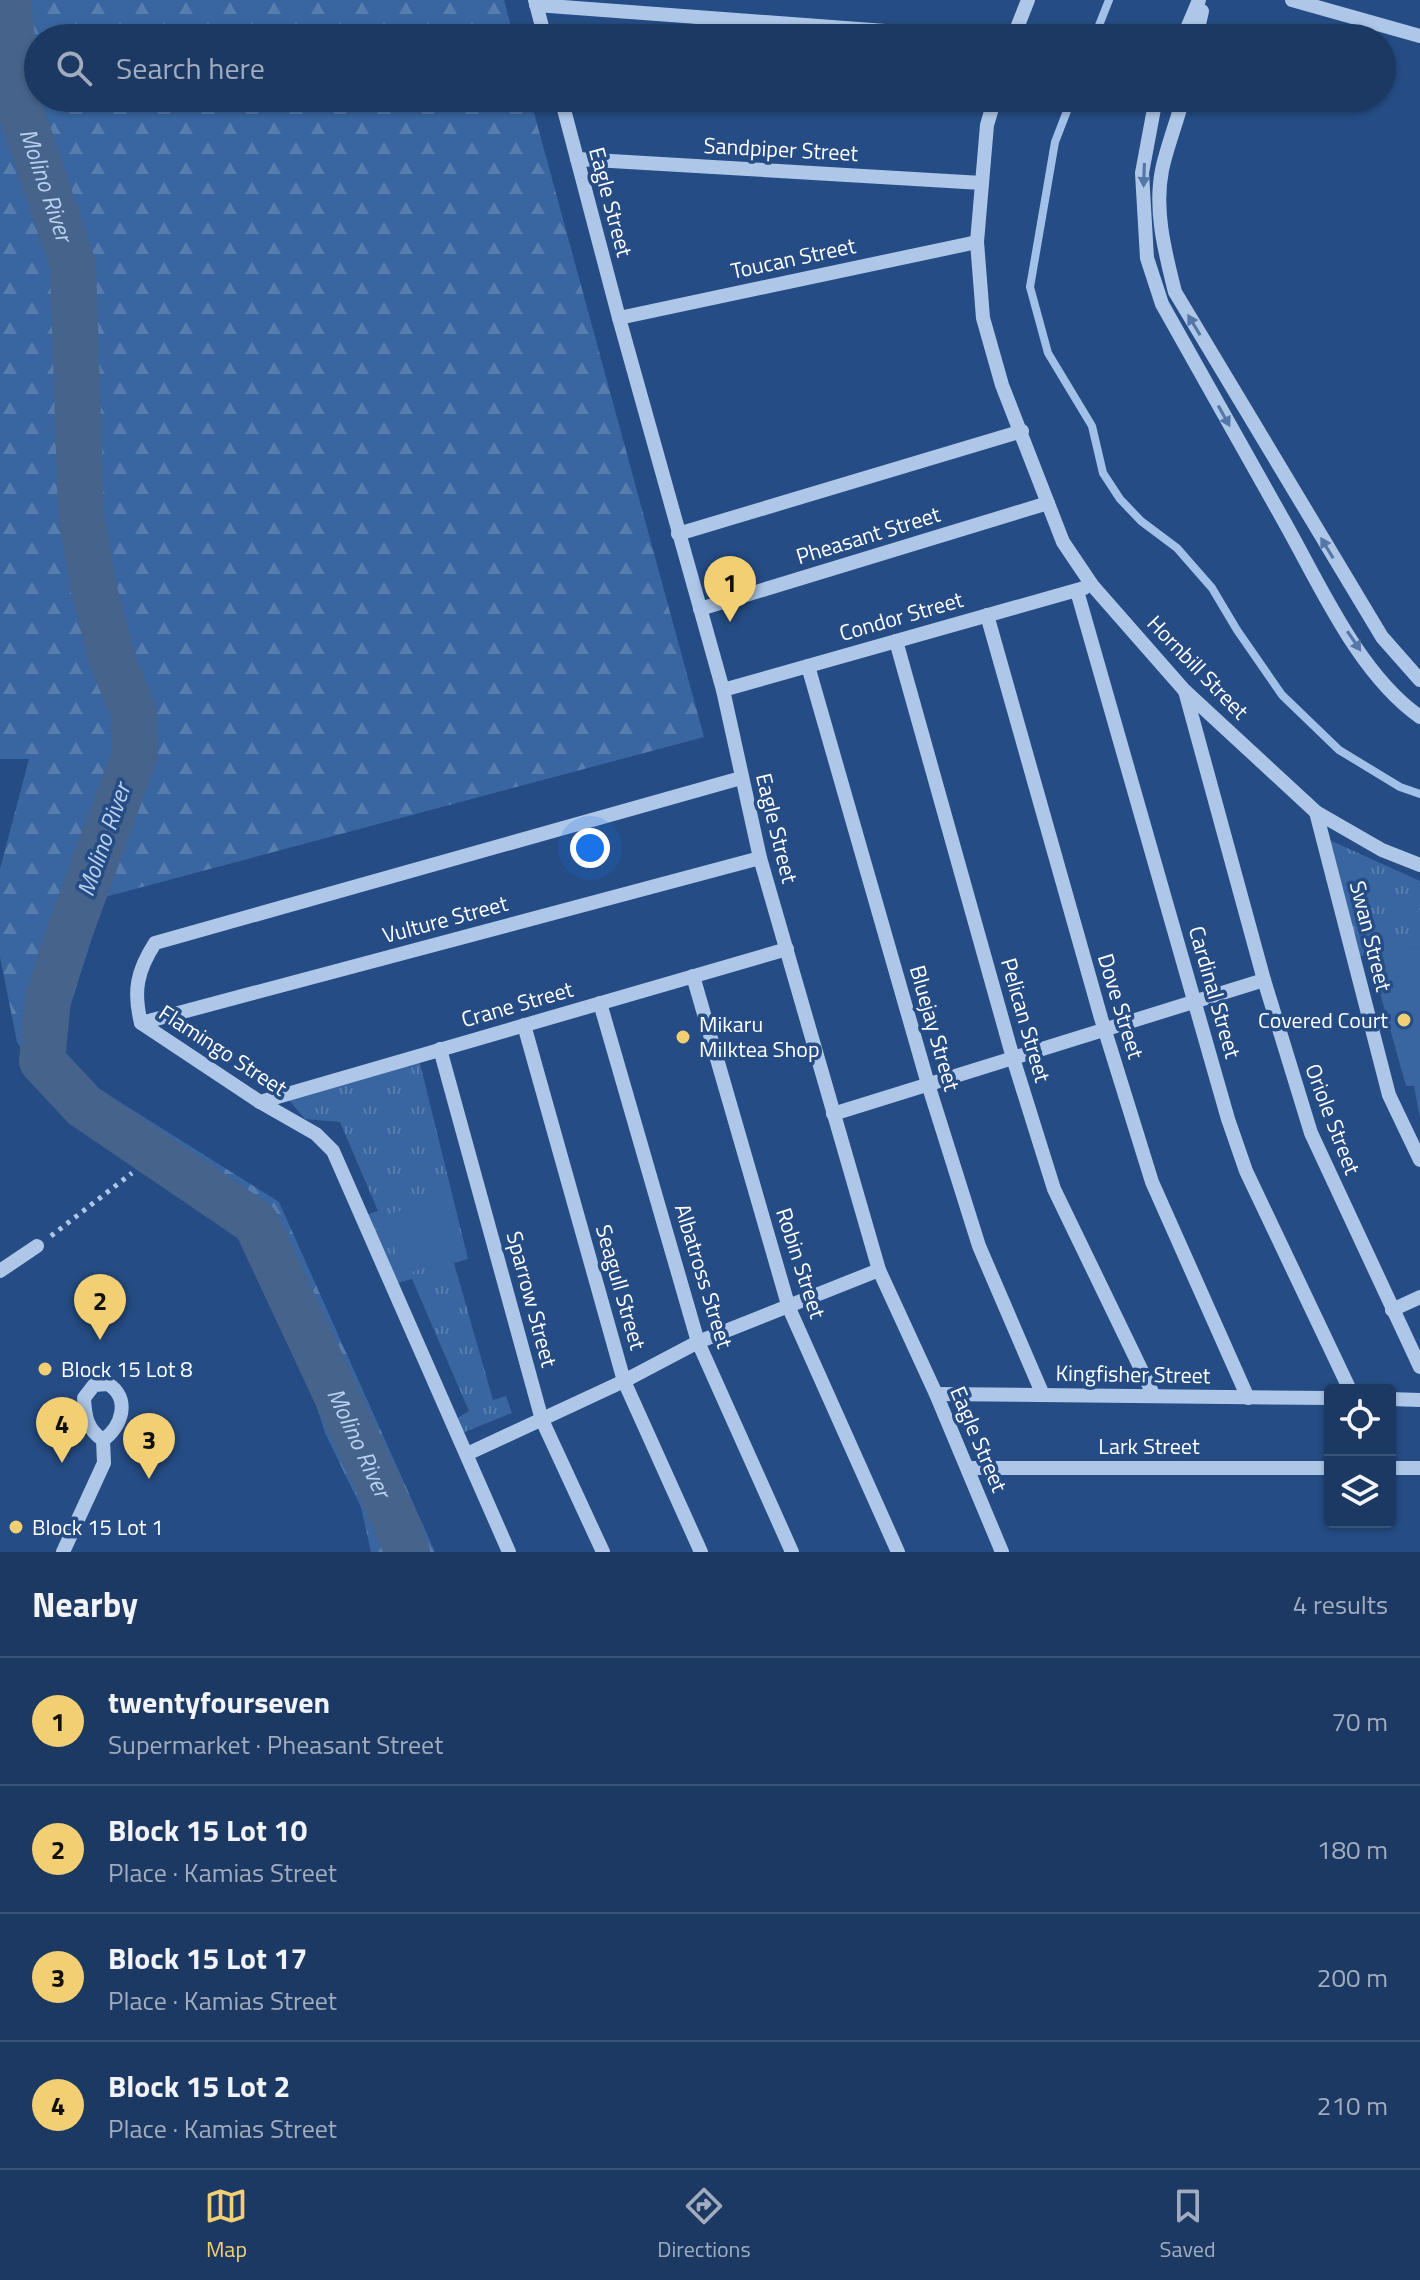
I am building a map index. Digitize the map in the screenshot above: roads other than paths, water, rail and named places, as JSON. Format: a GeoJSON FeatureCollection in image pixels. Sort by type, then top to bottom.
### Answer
{"type":"FeatureCollection","features":[{"type":"Feature","properties":{"kind":"street"},"geometry":{"type":"LineString","coordinates":[[1019,24],[1028,0]]}},
{"type":"Feature","properties":{"kind":"street"},"geometry":{"type":"LineString","coordinates":[[1190,24],[1202,0]]}},
{"type":"Feature","properties":{"kind":"street"},"geometry":{"type":"LineString","coordinates":[[1198,24],[1202,0]]}},
{"type":"Feature","properties":{"kind":"street"},"geometry":{"type":"LineString","coordinates":[[1292,0],[1377,24]]}},
{"type":"Feature","properties":{"kind":"street"},"geometry":{"type":"LineString","coordinates":[[542,24],[536,2],[807,24]]}},
{"type":"Feature","properties":{"kind":"street"},"geometry":{"type":"LineString","coordinates":[[1396,29],[1420,36]]}},
{"type":"Feature","properties":{"kind":"street","name":"Eagle Street"},"geometry":{"type":"LineString","coordinates":[[565,112],[723,690],[760,858],[879,1270],[936,1394],[1002,1552]]}},
{"type":"Feature","properties":{"kind":"street","name":"Hornbill Street"},"geometry":{"type":"LineString","coordinates":[[991,112],[987,125],[977,242],[983,318],[1002,385],[1063,542],[1092,585],[1185,691],[1316,812],[1382,850],[1420,865]]}},
{"type":"Feature","properties":{"kind":"street"},"geometry":{"type":"LineString","coordinates":[[1153,112],[1142,173],[1147,258],[1162,304],[1338,618],[1380,680],[1404,706],[1420,717]]}},
{"type":"Feature","properties":{"kind":"street"},"geometry":{"type":"LineString","coordinates":[[1179,112],[1162,170],[1159,201],[1161,232],[1175,292],[1382,637],[1420,680]]}},
{"type":"Feature","properties":{"kind":"street","name":"Sandpiper Street"},"geometry":{"type":"LineString","coordinates":[[577,159],[982,183]]}},
{"type":"Feature","properties":{"kind":"street","name":"Toucan Street"},"geometry":{"type":"LineString","coordinates":[[619,318],[977,242]]}},
{"type":"Feature","properties":{"kind":"street"},"geometry":{"type":"LineString","coordinates":[[678,534],[1022,431]]}},
{"type":"Feature","properties":{"kind":"street","name":"Pheasant Street"},"geometry":{"type":"LineString","coordinates":[[700,609],[1048,503]]}},
{"type":"Feature","properties":{"kind":"street","name":"Condor Street"},"geometry":{"type":"LineString","coordinates":[[723,690],[1092,585]]}},
{"type":"Feature","properties":{"kind":"street","name":"Cardinal Street"},"geometry":{"type":"LineString","coordinates":[[1077,591],[1246,1171],[1347,1384]]}},
{"type":"Feature","properties":{"kind":"street","name":"Dove Street"},"geometry":{"type":"LineString","coordinates":[[987,615],[1105,1031],[1152,1182],[1248,1398]]}},
{"type":"Feature","properties":{"kind":"street","name":"Pelican Street"},"geometry":{"type":"LineString","coordinates":[[896,641],[1013,1058],[1054,1189],[1154,1396]]}},
{"type":"Feature","properties":{"kind":"street","name":"Bluejay Street"},"geometry":{"type":"LineString","coordinates":[[808,666],[928,1084],[979,1246],[1043,1395]]}},
{"type":"Feature","properties":{"kind":"street","name":"Oriole Street"},"geometry":{"type":"LineString","coordinates":[[1185,691],[1264,980],[1311,1133],[1420,1367]]}},
{"type":"Feature","properties":{"kind":"street","name":"Flamingo Street"},"geometry":{"type":"LineString","coordinates":[[509,1552],[333,1151],[316,1134],[260,1102],[141,1023],[135,998],[144,960],[155,943],[741,778]]}},
{"type":"Feature","properties":{"kind":"street","name":"Swan Street"},"geometry":{"type":"LineString","coordinates":[[1316,812],[1389,1095],[1420,1160]]}},
{"type":"Feature","properties":{"kind":"street","name":"Vulture Street"},"geometry":{"type":"LineString","coordinates":[[141,1023],[760,858]]}},
{"type":"Feature","properties":{"kind":"street","name":"Crane Street"},"geometry":{"type":"LineString","coordinates":[[260,1102],[787,949]]}},
{"type":"Feature","properties":{"kind":"street","name":"Robin Street"},"geometry":{"type":"LineString","coordinates":[[693,976],[789,1308],[898,1552]]}},
{"type":"Feature","properties":{"kind":"street"},"geometry":{"type":"LineString","coordinates":[[833,1114],[1264,980]]}},
{"type":"Feature","properties":{"kind":"street","name":"Albatross Street"},"geometry":{"type":"LineString","coordinates":[[600,1003],[698,1342],[792,1552]]}},
{"type":"Feature","properties":{"kind":"street","name":"Seagull Street"},"geometry":{"type":"LineString","coordinates":[[524,1025],[624,1381],[701,1552]]}},
{"type":"Feature","properties":{"kind":"street","name":"Sparrow Street"},"geometry":{"type":"LineString","coordinates":[[440,1049],[542,1420],[603,1552]]}},
{"type":"Feature","properties":{"kind":"street"},"geometry":{"type":"LineString","coordinates":[[0,1271],[37,1246]]}},
{"type":"Feature","properties":{"kind":"street"},"geometry":{"type":"LineString","coordinates":[[467,1454],[624,1381],[698,1342],[879,1270]]}},
{"type":"Feature","properties":{"kind":"street"},"geometry":{"type":"LineString","coordinates":[[1392,1310],[1420,1297]]}},
{"type":"Feature","properties":{"kind":"street","name":"Kingfisher Street"},"geometry":{"type":"LineString","coordinates":[[936,1394],[1324,1398]]}},
{"type":"Feature","properties":{"kind":"street"},"geometry":{"type":"LineString","coordinates":[[1396,1399],[1420,1400]]}},
{"type":"Feature","properties":{"kind":"street"},"geometry":{"type":"LineString","coordinates":[[63,1552],[104,1463],[103,1440]]}},
{"type":"Feature","properties":{"kind":"street","name":"Lark Street"},"geometry":{"type":"LineString","coordinates":[[968,1468],[1324,1468]]}},
{"type":"Feature","properties":{"kind":"street"},"geometry":{"type":"LineString","coordinates":[[1396,1468],[1420,1468]]}},
{"type":"Feature","properties":{"kind":"waterway","name":"Molino River"},"geometry":{"type":"LineString","coordinates":[[8,0],[19,106],[73,265],[81,513],[93,585],[113,663],[134,712],[135,754],[48,999],[42,1061],[84,1106],[256,1223],[407,1552]]}},
{"type":"Feature","properties":{"kind":"waterway"},"geometry":{"type":"LineString","coordinates":[[1100,24],[1109,0]]}},
{"type":"Feature","properties":{"kind":"waterway"},"geometry":{"type":"LineString","coordinates":[[1067,112],[1055,142],[1030,287],[1048,353],[1092,426],[1103,473],[1120,499],[1141,521],[1177,548],[1212,588],[1282,695],[1339,750],[1400,787],[1420,794]]}},
{"type":"Feature","properties":{"kind":"place","name":"twentyfourseven"},"geometry":{"type":"Point","coordinates":[730,622]}},
{"type":"Feature","properties":{"kind":"place","name":"Covered Court"},"geometry":{"type":"Point","coordinates":[1404,1020]}},
{"type":"Feature","properties":{"kind":"place","name":"Mikaru Milktea Shop"},"geometry":{"type":"Point","coordinates":[683,1037]}},
{"type":"Feature","properties":{"kind":"place","name":"Block 15 Lot 10"},"geometry":{"type":"Point","coordinates":[100,1340]}},
{"type":"Feature","properties":{"kind":"place","name":"Block 15 Lot 8"},"geometry":{"type":"Point","coordinates":[45,1369]}},
{"type":"Feature","properties":{"kind":"place","name":"Block 15 Lot 2"},"geometry":{"type":"Point","coordinates":[62,1463]}},
{"type":"Feature","properties":{"kind":"place","name":"Block 15 Lot 17"},"geometry":{"type":"Point","coordinates":[149,1479]}},
{"type":"Feature","properties":{"kind":"place","name":"Block 15 Lot 1"},"geometry":{"type":"Point","coordinates":[16,1527]}}]}
